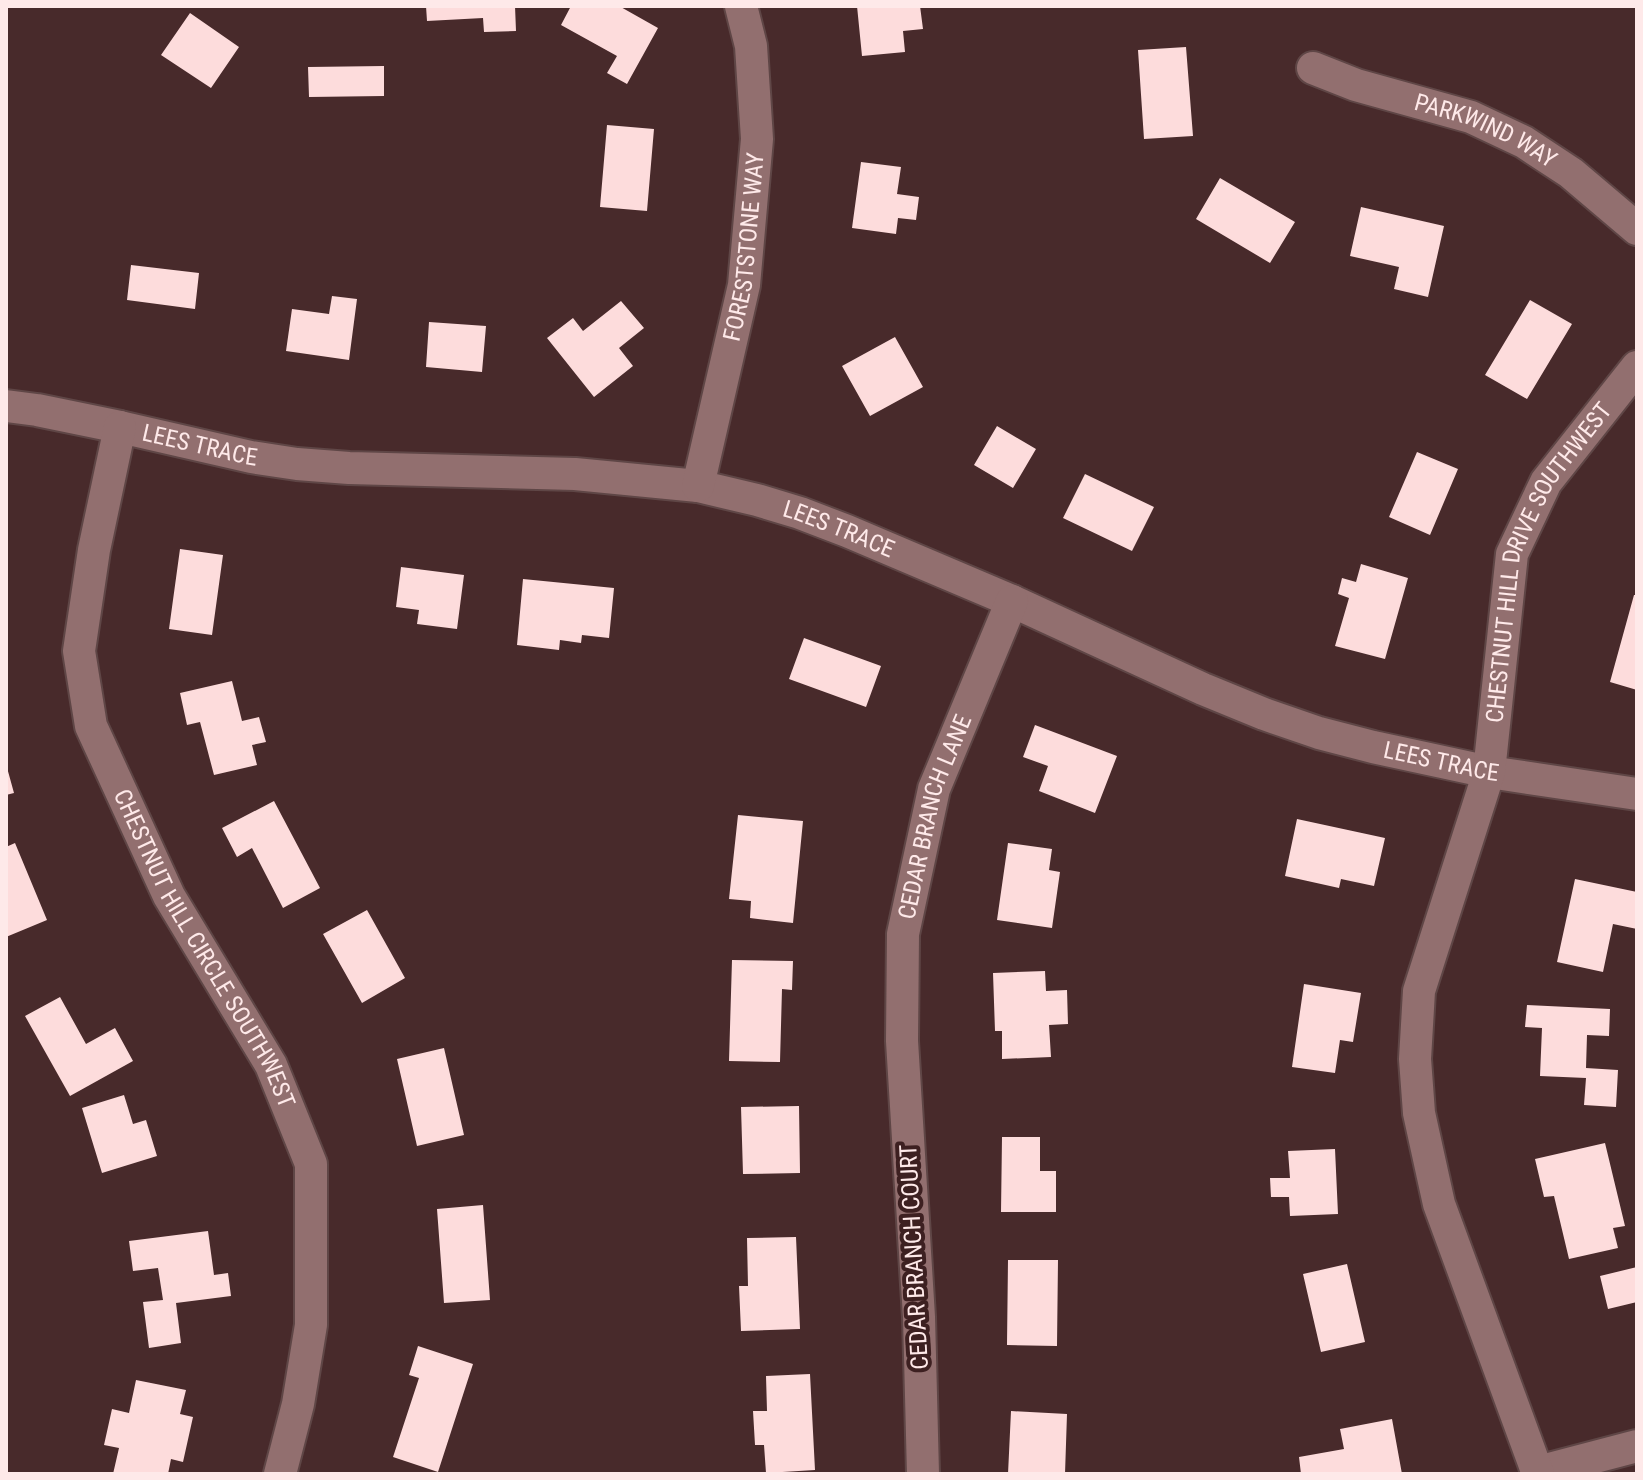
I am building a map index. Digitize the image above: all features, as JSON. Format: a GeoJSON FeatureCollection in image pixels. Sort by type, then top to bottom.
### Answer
{"type":"FeatureCollection","features":[{"type":"Feature","properties":{"kind":"street","name":"FORESTSTONE WAY"},"geometry":{"type":"LineString","coordinates":[[698,486],[744,285],[751,212],[757,139],[751,46],[741,6]]}},
{"type":"Feature","properties":{"kind":"street","name":"PARKWIND WAY"},"geometry":{"type":"LineString","coordinates":[[1313,68],[1356,85],[1471,117],[1524,142],[1571,173],[1637,229]]}},
{"type":"Feature","properties":{"kind":"street","name":"CHESTNUT HILL DRIVE SOUTHWEST"},"geometry":{"type":"LineString","coordinates":[[1489,772],[1512,554],[1546,482],[1637,367]]}},
{"type":"Feature","properties":{"kind":"street","name":"LEES TRACE"},"geometry":{"type":"LineString","coordinates":[[6,406],[297,464],[575,474],[698,486],[757,500],[847,531],[1012,601],[1203,689],[1319,733],[1489,772],[1637,794]]}},
{"type":"Feature","properties":{"kind":"street","name":"CHESTNUT HILL CIRCLE SOUTHWEST"},"geometry":{"type":"LineString","coordinates":[[120,427],[94,550],[79,651],[91,726],[169,896],[271,1065],[311,1164],[311,1325],[298,1404],[280,1474]]}},
{"type":"Feature","properties":{"kind":"street","name":"CEDAR BRANCH LANE"},"geometry":{"type":"LineString","coordinates":[[902,1041],[903,934],[934,789],[1012,601]]}},
{"type":"Feature","properties":{"kind":"street"},"geometry":{"type":"LineString","coordinates":[[1489,772],[1419,991],[1415,1059],[1419,1113],[1439,1204],[1538,1473],[1637,1446]]}},
{"type":"Feature","properties":{"kind":"street","name":"CEDAR BRANCH COURT"},"geometry":{"type":"LineString","coordinates":[[902,1041],[919,1317],[923,1474]]}},
{"type":"Feature","properties":{"kind":"building"},"geometry":{"type":"Polygon","coordinates":[[[426,6],[515,6],[516,31],[484,32],[483,18],[427,21],[426,6]]]}},
{"type":"Feature","properties":{"kind":"building"},"geometry":{"type":"Polygon","coordinates":[[[571,6],[619,6],[658,28],[627,84],[607,73],[617,56],[561,25],[571,6]]]}},
{"type":"Feature","properties":{"kind":"building"},"geometry":{"type":"Polygon","coordinates":[[[857,6],[920,6],[923,29],[903,31],[905,52],[862,56],[857,6]]]}},
{"type":"Feature","properties":{"kind":"building"},"geometry":{"type":"Polygon","coordinates":[[[190,13],[239,47],[211,88],[161,55],[190,13]]]}},
{"type":"Feature","properties":{"kind":"building"},"geometry":{"type":"Polygon","coordinates":[[[1186,47],[1193,136],[1144,139],[1138,50],[1186,47]]]}},
{"type":"Feature","properties":{"kind":"building"},"geometry":{"type":"Polygon","coordinates":[[[384,66],[384,96],[309,97],[308,67],[384,66]]]}},
{"type":"Feature","properties":{"kind":"building"},"geometry":{"type":"Polygon","coordinates":[[[607,125],[654,129],[647,211],[600,207],[607,125]]]}},
{"type":"Feature","properties":{"kind":"building"},"geometry":{"type":"Polygon","coordinates":[[[861,162],[901,167],[897,194],[919,197],[916,220],[898,218],[896,234],[852,228],[861,162]]]}},
{"type":"Feature","properties":{"kind":"building"},"geometry":{"type":"Polygon","coordinates":[[[1220,178],[1295,222],[1270,263],[1196,219],[1220,178]]]}},
{"type":"Feature","properties":{"kind":"building"},"geometry":{"type":"Polygon","coordinates":[[[1361,207],[1444,226],[1428,297],[1394,289],[1399,267],[1350,256],[1361,207]]]}},
{"type":"Feature","properties":{"kind":"building"},"geometry":{"type":"Polygon","coordinates":[[[131,265],[199,273],[195,309],[127,300],[131,265]]]}},
{"type":"Feature","properties":{"kind":"building"},"geometry":{"type":"Polygon","coordinates":[[[332,296],[357,299],[349,360],[286,351],[292,309],[329,314],[332,296]]]}},
{"type":"Feature","properties":{"kind":"building"},"geometry":{"type":"Polygon","coordinates":[[[1530,300],[1572,324],[1527,399],[1485,375],[1530,300]]]}},
{"type":"Feature","properties":{"kind":"building"},"geometry":{"type":"Polygon","coordinates":[[[621,301],[644,328],[619,348],[633,366],[594,397],[547,338],[573,318],[583,331],[621,301]]]}},
{"type":"Feature","properties":{"kind":"building"},"geometry":{"type":"Polygon","coordinates":[[[429,322],[486,326],[482,372],[426,367],[429,322]]]}},
{"type":"Feature","properties":{"kind":"building"},"geometry":{"type":"Polygon","coordinates":[[[895,337],[923,387],[870,416],[842,366],[895,337]]]}},
{"type":"Feature","properties":{"kind":"building"},"geometry":{"type":"Polygon","coordinates":[[[997,426],[1036,449],[1013,488],[974,465],[997,426]]]}},
{"type":"Feature","properties":{"kind":"building"},"geometry":{"type":"Polygon","coordinates":[[[1417,452],[1458,469],[1430,535],[1389,517],[1417,452]]]}},
{"type":"Feature","properties":{"kind":"building"},"geometry":{"type":"Polygon","coordinates":[[[1085,474],[1154,507],[1132,551],[1063,518],[1085,474]]]}},
{"type":"Feature","properties":{"kind":"building"},"geometry":{"type":"Polygon","coordinates":[[[180,549],[223,555],[212,635],[169,629],[180,549]]]}},
{"type":"Feature","properties":{"kind":"building"},"geometry":{"type":"Polygon","coordinates":[[[1361,564],[1408,578],[1385,659],[1335,646],[1349,598],[1338,594],[1342,578],[1356,582],[1361,564]]]}},
{"type":"Feature","properties":{"kind":"building"},"geometry":{"type":"Polygon","coordinates":[[[401,567],[464,575],[457,629],[417,624],[419,610],[396,607],[401,567]]]}},
{"type":"Feature","properties":{"kind":"building"},"geometry":{"type":"Polygon","coordinates":[[[523,579],[614,588],[609,638],[582,635],[581,643],[560,640],[559,650],[517,645],[523,579]]]}},
{"type":"Feature","properties":{"kind":"building"},"geometry":{"type":"Polygon","coordinates":[[[1634,595],[1637,595],[1637,690],[1610,682],[1634,595]]]}},
{"type":"Feature","properties":{"kind":"building"},"geometry":{"type":"Polygon","coordinates":[[[804,638],[881,666],[866,707],[789,679],[804,638]]]}},
{"type":"Feature","properties":{"kind":"building"},"geometry":{"type":"Polygon","coordinates":[[[232,681],[242,721],[259,717],[266,742],[252,745],[257,765],[214,775],[200,722],[187,725],[180,693],[232,681]]]}},
{"type":"Feature","properties":{"kind":"building"},"geometry":{"type":"Polygon","coordinates":[[[1035,725],[1117,756],[1095,813],[1039,791],[1048,766],[1023,757],[1035,725]]]}},
{"type":"Feature","properties":{"kind":"building"},"geometry":{"type":"Polygon","coordinates":[[[6,764],[14,793],[6,795],[6,764]]]}},
{"type":"Feature","properties":{"kind":"building"},"geometry":{"type":"Polygon","coordinates":[[[274,801],[320,888],[283,908],[252,848],[237,857],[222,828],[274,801]]]}},
{"type":"Feature","properties":{"kind":"building"},"geometry":{"type":"Polygon","coordinates":[[[738,815],[803,821],[793,923],[750,918],[751,901],[729,899],[738,815]]]}},
{"type":"Feature","properties":{"kind":"building"},"geometry":{"type":"Polygon","coordinates":[[[1297,819],[1385,838],[1374,886],[1341,879],[1339,888],[1285,876],[1297,819]]]}},
{"type":"Feature","properties":{"kind":"building"},"geometry":{"type":"Polygon","coordinates":[[[15,843],[47,920],[6,937],[6,847],[15,843]]]}},
{"type":"Feature","properties":{"kind":"building"},"geometry":{"type":"Polygon","coordinates":[[[1008,843],[1052,849],[1049,870],[1060,872],[1052,928],[997,920],[1008,843]]]}},
{"type":"Feature","properties":{"kind":"building"},"geometry":{"type":"Polygon","coordinates":[[[1575,879],[1637,892],[1637,929],[1613,924],[1603,972],[1557,962],[1575,879]]]}},
{"type":"Feature","properties":{"kind":"building"},"geometry":{"type":"Polygon","coordinates":[[[367,910],[405,978],[362,1003],[323,934],[367,910]]]}},
{"type":"Feature","properties":{"kind":"building"},"geometry":{"type":"Polygon","coordinates":[[[732,960],[793,961],[792,990],[782,989],[780,1062],[729,1061],[732,960]]]}},
{"type":"Feature","properties":{"kind":"building"},"geometry":{"type":"Polygon","coordinates":[[[1045,971],[1046,991],[1067,990],[1068,1024],[1049,1025],[1051,1057],[1002,1059],[1002,1031],[995,1031],[993,973],[1045,971]]]}},
{"type":"Feature","properties":{"kind":"building"},"geometry":{"type":"Polygon","coordinates":[[[1304,984],[1361,993],[1353,1042],[1340,1040],[1335,1073],[1292,1067],[1304,984]]]}},
{"type":"Feature","properties":{"kind":"building"},"geometry":{"type":"Polygon","coordinates":[[[60,997],[86,1044],[115,1028],[133,1061],[70,1096],[25,1016],[60,997]]]}},
{"type":"Feature","properties":{"kind":"building"},"geometry":{"type":"Polygon","coordinates":[[[1527,1005],[1610,1009],[1609,1036],[1587,1035],[1586,1068],[1618,1070],[1616,1107],[1584,1105],[1586,1078],[1540,1076],[1542,1028],[1525,1027],[1527,1005]]]}},
{"type":"Feature","properties":{"kind":"building"},"geometry":{"type":"Polygon","coordinates":[[[444,1048],[464,1135],[417,1146],[397,1059],[444,1048]]]}},
{"type":"Feature","properties":{"kind":"building"},"geometry":{"type":"Polygon","coordinates":[[[124,1095],[133,1124],[146,1120],[157,1156],[102,1173],[82,1108],[124,1095]]]}},
{"type":"Feature","properties":{"kind":"building"},"geometry":{"type":"Polygon","coordinates":[[[799,1106],[800,1173],[743,1174],[741,1107],[799,1106]]]}},
{"type":"Feature","properties":{"kind":"building"},"geometry":{"type":"Polygon","coordinates":[[[1002,1137],[1040,1137],[1040,1171],[1056,1171],[1056,1212],[1001,1212],[1002,1137]]]}},
{"type":"Feature","properties":{"kind":"building"},"geometry":{"type":"Polygon","coordinates":[[[1605,1143],[1625,1226],[1613,1228],[1618,1248],[1569,1259],[1554,1196],[1544,1197],[1535,1159],[1605,1143]]]}},
{"type":"Feature","properties":{"kind":"building"},"geometry":{"type":"Polygon","coordinates":[[[1335,1149],[1338,1214],[1290,1216],[1289,1197],[1271,1197],[1270,1178],[1290,1178],[1288,1151],[1335,1149]]]}},
{"type":"Feature","properties":{"kind":"building"},"geometry":{"type":"Polygon","coordinates":[[[483,1205],[490,1300],[444,1303],[437,1209],[483,1205]]]}},
{"type":"Feature","properties":{"kind":"building"},"geometry":{"type":"Polygon","coordinates":[[[208,1231],[214,1275],[228,1273],[231,1296],[176,1303],[181,1343],[149,1348],[143,1302],[163,1300],[158,1268],[133,1271],[129,1241],[208,1231]]]}},
{"type":"Feature","properties":{"kind":"building"},"geometry":{"type":"Polygon","coordinates":[[[796,1237],[800,1329],[741,1331],[739,1286],[748,1286],[747,1238],[796,1237]]]}},
{"type":"Feature","properties":{"kind":"building"},"geometry":{"type":"Polygon","coordinates":[[[1008,1260],[1058,1260],[1057,1346],[1007,1345],[1008,1260]]]}},
{"type":"Feature","properties":{"kind":"building"},"geometry":{"type":"Polygon","coordinates":[[[1347,1264],[1365,1342],[1321,1352],[1303,1274],[1347,1264]]]}},
{"type":"Feature","properties":{"kind":"building"},"geometry":{"type":"Polygon","coordinates":[[[1637,1267],[1637,1302],[1608,1309],[1600,1276],[1637,1267]]]}},
{"type":"Feature","properties":{"kind":"building"},"geometry":{"type":"Polygon","coordinates":[[[418,1346],[473,1364],[438,1472],[393,1457],[419,1378],[409,1375],[418,1346]]]}},
{"type":"Feature","properties":{"kind":"building"},"geometry":{"type":"Polygon","coordinates":[[[810,1374],[815,1470],[766,1473],[764,1445],[755,1445],[753,1411],[767,1411],[766,1376],[810,1374]]]}},
{"type":"Feature","properties":{"kind":"building"},"geometry":{"type":"Polygon","coordinates":[[[136,1380],[186,1390],[180,1414],[193,1417],[183,1462],[171,1459],[168,1474],[113,1474],[119,1448],[104,1445],[112,1409],[129,1413],[136,1380]]]}},
{"type":"Feature","properties":{"kind":"building"},"geometry":{"type":"Polygon","coordinates":[[[1011,1411],[1067,1414],[1065,1474],[1008,1474],[1011,1411]]]}},
{"type":"Feature","properties":{"kind":"building"},"geometry":{"type":"Polygon","coordinates":[[[1392,1419],[1402,1474],[1301,1474],[1299,1457],[1344,1449],[1340,1429],[1392,1419]]]}}]}
